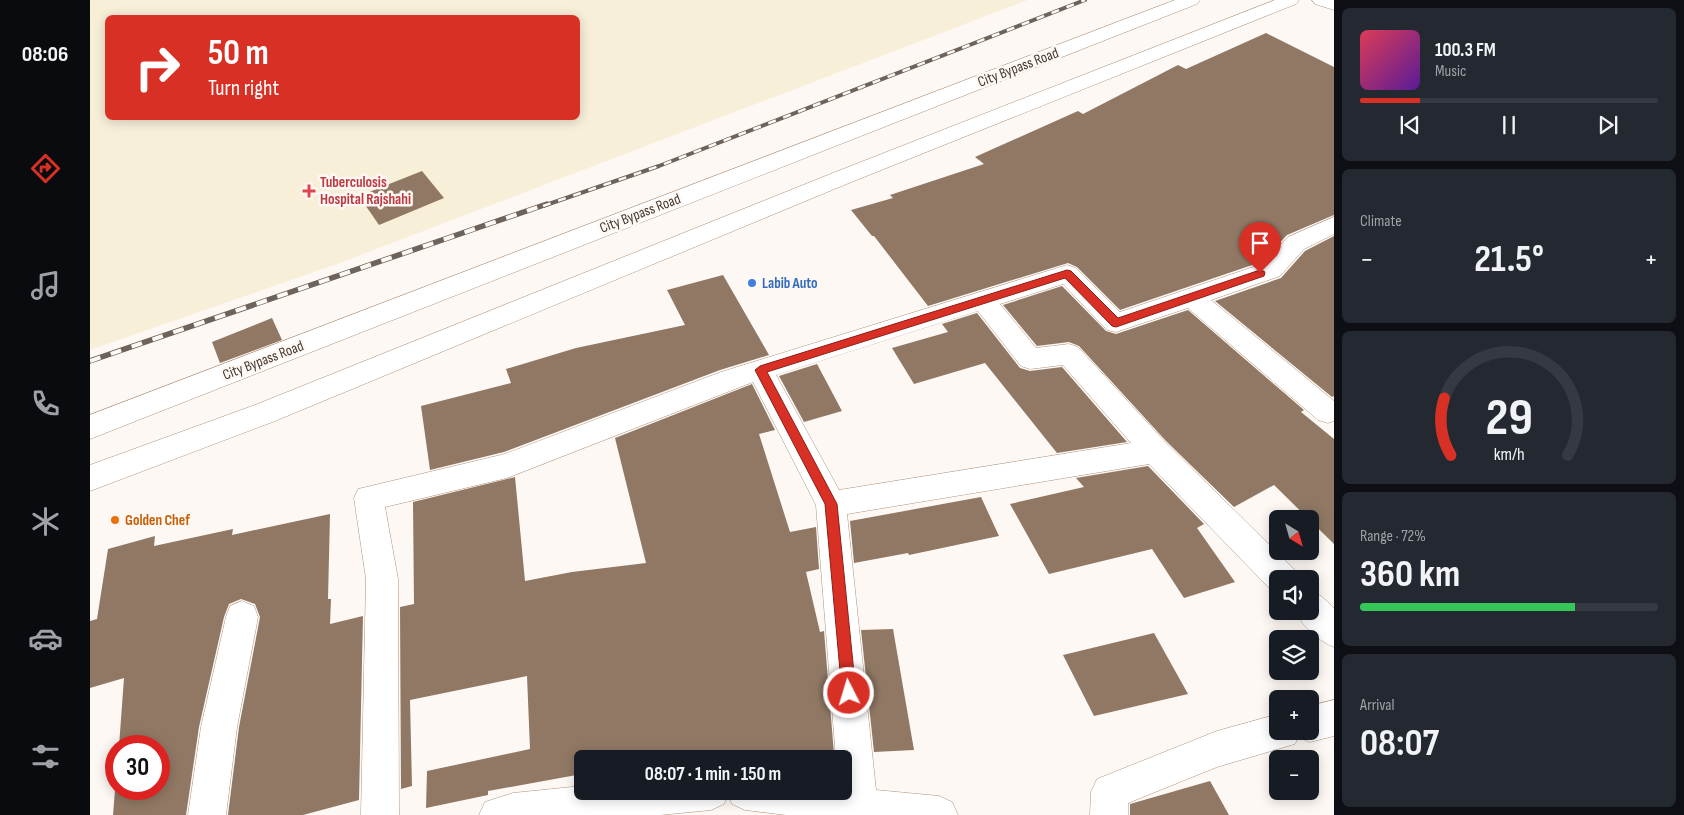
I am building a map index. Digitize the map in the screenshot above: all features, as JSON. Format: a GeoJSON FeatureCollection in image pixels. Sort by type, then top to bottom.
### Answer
{"type":"FeatureCollection","features":[{"type":"Feature","properties":{"kind":"street","name":"City Bypass Road"},"geometry":{"type":"LineString","coordinates":[[90,427],[1191,0]]}},
{"type":"Feature","properties":{"kind":"street"},"geometry":{"type":"LineString","coordinates":[[90,478],[274,409],[841,178],[1290,0]]}},
{"type":"Feature","properties":{"kind":"street"},"geometry":{"type":"LineString","coordinates":[[1321,0],[1334,5]]}},
{"type":"Feature","properties":{"kind":"street"},"geometry":{"type":"LineString","coordinates":[[380,815],[382,579],[370,498],[507,466],[730,379],[1067,274],[1116,323],[1271,270],[1296,243],[1334,225]]}},
{"type":"Feature","properties":{"kind":"street"},"geometry":{"type":"LineString","coordinates":[[1191,297],[1328,412]]}},
{"type":"Feature","properties":{"kind":"street"},"geometry":{"type":"LineString","coordinates":[[983,300],[1030,359],[1069,354],[1155,451],[1273,570]]}},
{"type":"Feature","properties":{"kind":"street"},"geometry":{"type":"LineString","coordinates":[[760,370],[831,504],[859,806]]}},
{"type":"Feature","properties":{"kind":"street"},"geometry":{"type":"LineString","coordinates":[[831,504],[1155,451]]}},
{"type":"Feature","properties":{"kind":"street"},"geometry":{"type":"LineString","coordinates":[[1319,616],[1334,631]]}},
{"type":"Feature","properties":{"kind":"street"},"geometry":{"type":"LineString","coordinates":[[207,815],[219,727],[242,617]]}},
{"type":"Feature","properties":{"kind":"street"},"geometry":{"type":"LineString","coordinates":[[1319,722],[1334,718]]}},
{"type":"Feature","properties":{"kind":"street"},"geometry":{"type":"LineString","coordinates":[[1109,815],[1110,792],[1217,749],[1269,735]]}},
{"type":"Feature","properties":{"kind":"street"},"geometry":{"type":"LineString","coordinates":[[498,815],[642,807],[672,800]]}},
{"type":"Feature","properties":{"kind":"street"},"geometry":{"type":"LineString","coordinates":[[813,800],[939,815]]}},
{"type":"Feature","properties":{"kind":"shaded area","name":"Tuberculosis Hospital Rajshahi"},"geometry":{"type":"Polygon","coordinates":[[[90,0],[1028,0],[337,264],[90,350],[90,0]]]}},
{"type":"Feature","properties":{"kind":"building"},"geometry":{"type":"Polygon","coordinates":[[[1266,33],[1334,67],[1334,215],[1287,235],[1261,262],[1120,310],[1077,267],[1068,263],[928,306],[874,236],[851,210],[893,198],[890,195],[984,164],[975,157],[1078,111],[1083,114],[1178,65],[1186,69],[1266,33]]]}},
{"type":"Feature","properties":{"kind":"building"},"geometry":{"type":"Polygon","coordinates":[[[422,171],[444,198],[379,225],[359,196],[422,171]]]}},
{"type":"Feature","properties":{"kind":"building"},"geometry":{"type":"Polygon","coordinates":[[[1334,236],[1334,396],[1332,397],[1215,301],[1281,278],[1305,251],[1334,236]]]}},
{"type":"Feature","properties":{"kind":"building"},"geometry":{"type":"Polygon","coordinates":[[[723,275],[769,355],[720,370],[504,452],[430,470],[421,406],[511,383],[506,369],[576,348],[685,325],[667,290],[723,275]]]}},
{"type":"Feature","properties":{"kind":"building"},"geometry":{"type":"Polygon","coordinates":[[[1062,286],[1106,331],[1116,334],[1188,310],[1304,410],[1301,412],[1334,439],[1334,544],[1319,529],[1319,510],[1299,510],[1274,485],[1234,507],[1166,441],[1079,346],[1069,342],[1037,346],[1003,305],[1062,286]]]}},
{"type":"Feature","properties":{"kind":"building"},"geometry":{"type":"Polygon","coordinates":[[[977,313],[1020,368],[1030,371],[1062,367],[1127,442],[1057,453],[985,363],[914,384],[892,348],[948,332],[942,324],[977,313]]]}},
{"type":"Feature","properties":{"kind":"building"},"geometry":{"type":"Polygon","coordinates":[[[272,318],[282,340],[220,363],[212,342],[272,318]]]}},
{"type":"Feature","properties":{"kind":"building"},"geometry":{"type":"Polygon","coordinates":[[[817,364],[842,411],[804,422],[779,376],[817,364]]]}},
{"type":"Feature","properties":{"kind":"building"},"geometry":{"type":"Polygon","coordinates":[[[752,384],[775,430],[759,434],[790,532],[816,527],[819,569],[806,572],[820,632],[824,631],[834,750],[574,750],[574,775],[488,791],[488,795],[426,808],[427,771],[530,749],[527,676],[410,700],[412,786],[401,789],[400,607],[414,604],[413,502],[515,477],[525,581],[572,572],[646,563],[615,438],[752,384]]]}},
{"type":"Feature","properties":{"kind":"building"},"geometry":{"type":"Polygon","coordinates":[[[1148,466],[1204,524],[1197,528],[1235,582],[1184,598],[1152,549],[1049,574],[1010,504],[1084,487],[1076,478],[1148,466]]]}},
{"type":"Feature","properties":{"kind":"building"},"geometry":{"type":"Polygon","coordinates":[[[981,497],[999,536],[909,555],[908,553],[854,563],[850,521],[981,497]]]}},
{"type":"Feature","properties":{"kind":"building"},"geometry":{"type":"Polygon","coordinates":[[[330,514],[328,599],[331,599],[330,624],[363,616],[359,800],[303,815],[228,815],[239,727],[260,617],[255,604],[241,599],[229,604],[224,617],[199,727],[186,815],[113,815],[114,800],[170,800],[170,735],[120,735],[124,678],[90,688],[90,621],[97,619],[108,549],[155,536],[154,546],[233,529],[232,535],[330,514]]]}},
{"type":"Feature","properties":{"kind":"building"},"geometry":{"type":"Polygon","coordinates":[[[893,629],[914,750],[874,752],[861,630],[893,629]]]}},
{"type":"Feature","properties":{"kind":"building"},"geometry":{"type":"Polygon","coordinates":[[[1154,633],[1188,694],[1094,716],[1063,655],[1154,633]]]}},
{"type":"Feature","properties":{"kind":"building"},"geometry":{"type":"Polygon","coordinates":[[[1210,781],[1229,815],[1130,815],[1130,804],[1210,781]]]}},
{"type":"Feature","properties":{"kind":"railway"},"geometry":{"type":"LineString","coordinates":[[543,206],[659,166],[1085,0]]}},
{"type":"Feature","properties":{"kind":"railway"},"geometry":{"type":"LineString","coordinates":[[90,361],[547,204]]}},
{"type":"Feature","properties":{"kind":"place","name":"Tuberculosis Hospital Rajshahi"},"geometry":{"type":"Point","coordinates":[309,191]}},
{"type":"Feature","properties":{"kind":"place","name":"Labib Auto"},"geometry":{"type":"Point","coordinates":[752,283]}},
{"type":"Feature","properties":{"kind":"place","name":"Golden Chef"},"geometry":{"type":"Point","coordinates":[115,520]}},
{"type":"Feature","properties":{"kind":"route"},"geometry":{"type":"LineString","coordinates":[[849,693],[831,504],[760,370],[1067,274],[1116,323],[1260,273]]}}]}
